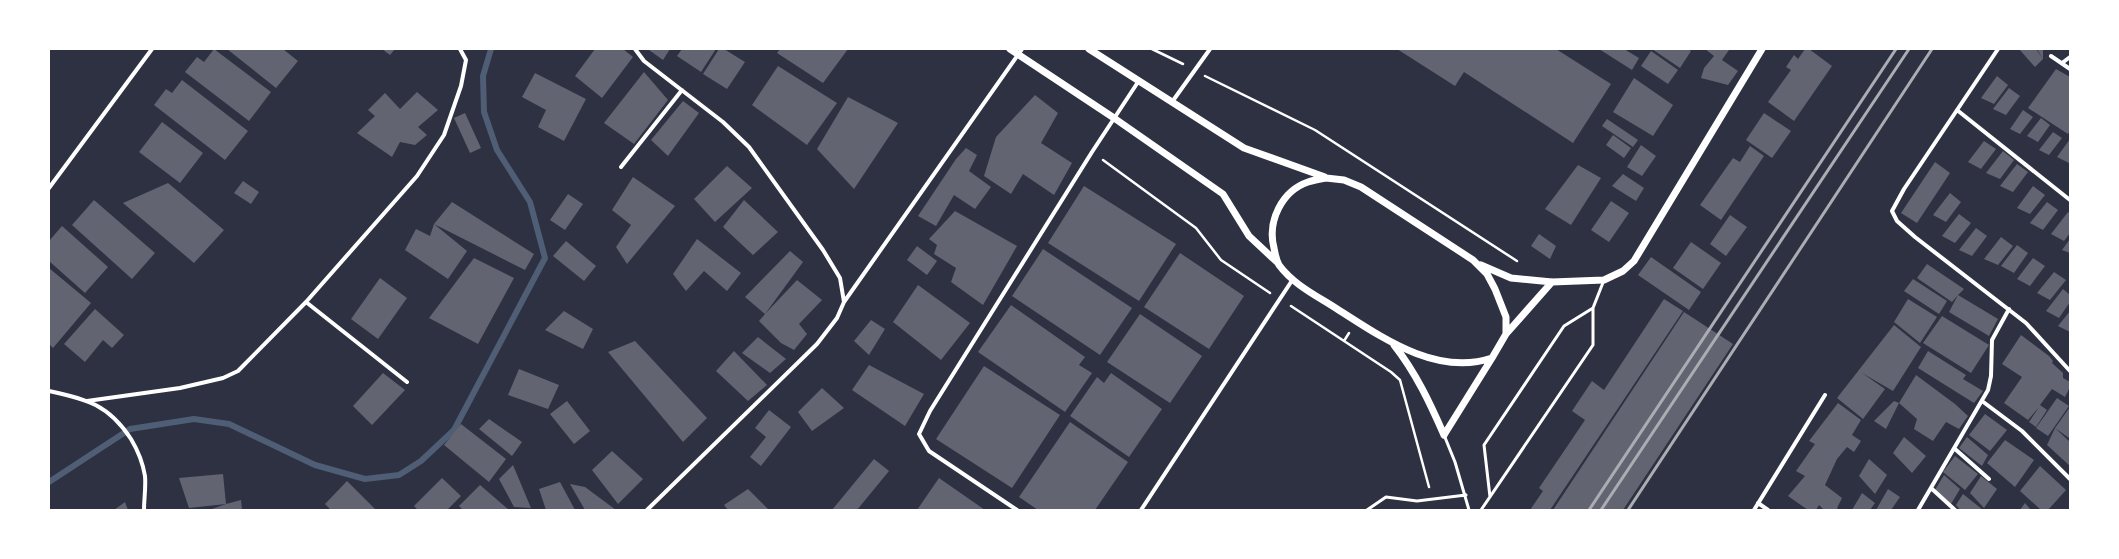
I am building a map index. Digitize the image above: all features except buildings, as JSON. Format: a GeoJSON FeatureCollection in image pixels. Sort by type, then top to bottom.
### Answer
{"type":"FeatureCollection","features":[{"type":"Feature","properties":{"kind":"street"},"geometry":{"type":"LineString","coordinates":[[49,188],[152,49]]}},
{"type":"Feature","properties":{"kind":"street"},"geometry":{"type":"LineString","coordinates":[[88,401],[158,391],[223,378],[238,371],[306,302],[417,176],[444,135],[464,72],[466,60],[460,49]]}},
{"type":"Feature","properties":{"kind":"street"},"geometry":{"type":"LineString","coordinates":[[635,49],[644,61],[723,122],[749,147],[823,250],[840,278],[844,302]]}},
{"type":"Feature","properties":{"kind":"street"},"geometry":{"type":"LineString","coordinates":[[1010,49],[1020,52],[1223,194],[1249,236],[1293,279],[1394,344],[1424,357],[1446,362],[1476,363],[1492,358]]}},
{"type":"Feature","properties":{"kind":"street"},"geometry":{"type":"LineString","coordinates":[[1089,49],[1138,82],[1244,148],[1326,178],[1344,180],[1361,187],[1473,260],[1511,278],[1552,282],[1604,280],[1623,271],[1634,261],[1762,49]]}},
{"type":"Feature","properties":{"kind":"street"},"geometry":{"type":"LineString","coordinates":[[1171,103],[1210,49]]}},
{"type":"Feature","properties":{"kind":"street"},"geometry":{"type":"LineString","coordinates":[[1998,49],[1904,189],[1892,209],[1893,214],[1897,221],[1915,237],[2009,309],[2034,332],[2070,371]]}},
{"type":"Feature","properties":{"kind":"street"},"geometry":{"type":"LineString","coordinates":[[647,510],[817,344],[837,318],[844,302],[1020,52]]}},
{"type":"Feature","properties":{"kind":"street"},"geometry":{"type":"LineString","coordinates":[[2051,56],[2070,69]]}},
{"type":"Feature","properties":{"kind":"street"},"geometry":{"type":"LineString","coordinates":[[2062,63],[2070,57]]}},
{"type":"Feature","properties":{"kind":"street"},"geometry":{"type":"LineString","coordinates":[[1017,510],[929,451],[919,434],[934,404],[1138,82]]}},
{"type":"Feature","properties":{"kind":"street"},"geometry":{"type":"LineString","coordinates":[[621,167],[682,90]]}},
{"type":"Feature","properties":{"kind":"street"},"geometry":{"type":"LineString","coordinates":[[1957,110],[2070,200]]}},
{"type":"Feature","properties":{"kind":"street"},"geometry":{"type":"LineString","coordinates":[[1278,263],[1272,239],[1273,221],[1280,205],[1292,191],[1308,182],[1326,178]]}},
{"type":"Feature","properties":{"kind":"street"},"geometry":{"type":"LineString","coordinates":[[1473,260],[1487,274],[1495,289],[1506,317],[1506,334]]}},
{"type":"Feature","properties":{"kind":"street"},"geometry":{"type":"LineString","coordinates":[[1141,510],[1293,279]]}},
{"type":"Feature","properties":{"kind":"street"},"geometry":{"type":"LineString","coordinates":[[1444,435],[1506,334],[1552,282]]}},
{"type":"Feature","properties":{"kind":"street"},"geometry":{"type":"LineString","coordinates":[[306,302],[407,382]]}},
{"type":"Feature","properties":{"kind":"street"},"geometry":{"type":"LineString","coordinates":[[1918,510],[1955,449],[1988,390],[1991,376],[1992,340],[2009,309]]}},
{"type":"Feature","properties":{"kind":"street"},"geometry":{"type":"LineString","coordinates":[[1394,344],[1409,364],[1426,393],[1444,435]]}},
{"type":"Feature","properties":{"kind":"street"},"geometry":{"type":"LineString","coordinates":[[49,391],[88,401],[113,415],[120,422],[136,448],[145,476],[144,510]]}},
{"type":"Feature","properties":{"kind":"street"},"geometry":{"type":"LineString","coordinates":[[1754,510],[1825,395]]}},
{"type":"Feature","properties":{"kind":"street"},"geometry":{"type":"LineString","coordinates":[[1982,401],[2022,431],[2070,479]]}},
{"type":"Feature","properties":{"kind":"street"},"geometry":{"type":"LineString","coordinates":[[1955,449],[1989,479]]}},
{"type":"Feature","properties":{"kind":"street"},"geometry":{"type":"LineString","coordinates":[[1931,488],[1955,510]]}},
{"type":"Feature","properties":{"kind":"street"},"geometry":{"type":"LineString","coordinates":[[1758,503],[1768,510]]}},
{"type":"Feature","properties":{"kind":"lane"},"geometry":{"type":"LineString","coordinates":[[1482,510],[1593,345],[1593,308],[1604,280]]}},
{"type":"Feature","properties":{"kind":"lane"},"geometry":{"type":"LineString","coordinates":[[1490,497],[1484,445],[1564,326],[1593,308]]}},
{"type":"Feature","properties":{"kind":"lane"},"geometry":{"type":"LineString","coordinates":[[1444,435],[1466,495],[1469,510]]}},
{"type":"Feature","properties":{"kind":"lane"},"geometry":{"type":"LineString","coordinates":[[1368,510],[1386,497],[1417,501],[1466,495]]}},
{"type":"Feature","properties":{"kind":"path"},"geometry":{"type":"LineString","coordinates":[[1152,49],[1315,130],[1517,261]]}},
{"type":"Feature","properties":{"kind":"waterway"},"geometry":{"type":"LineString","coordinates":[[49,482],[130,429],[194,419],[229,424],[315,465],[365,479],[399,475],[421,461],[454,430],[545,258],[530,202],[497,150],[484,112],[483,76],[491,49]]}},
{"type":"Feature","properties":{"kind":"railway"},"geometry":{"type":"LineString","coordinates":[[1589,510],[1896,49]]}},
{"type":"Feature","properties":{"kind":"railway"},"geometry":{"type":"LineString","coordinates":[[1601,510],[1909,49]]}},
{"type":"Feature","properties":{"kind":"railway"},"geometry":{"type":"LineString","coordinates":[[1628,510],[1932,49]]}}]}
